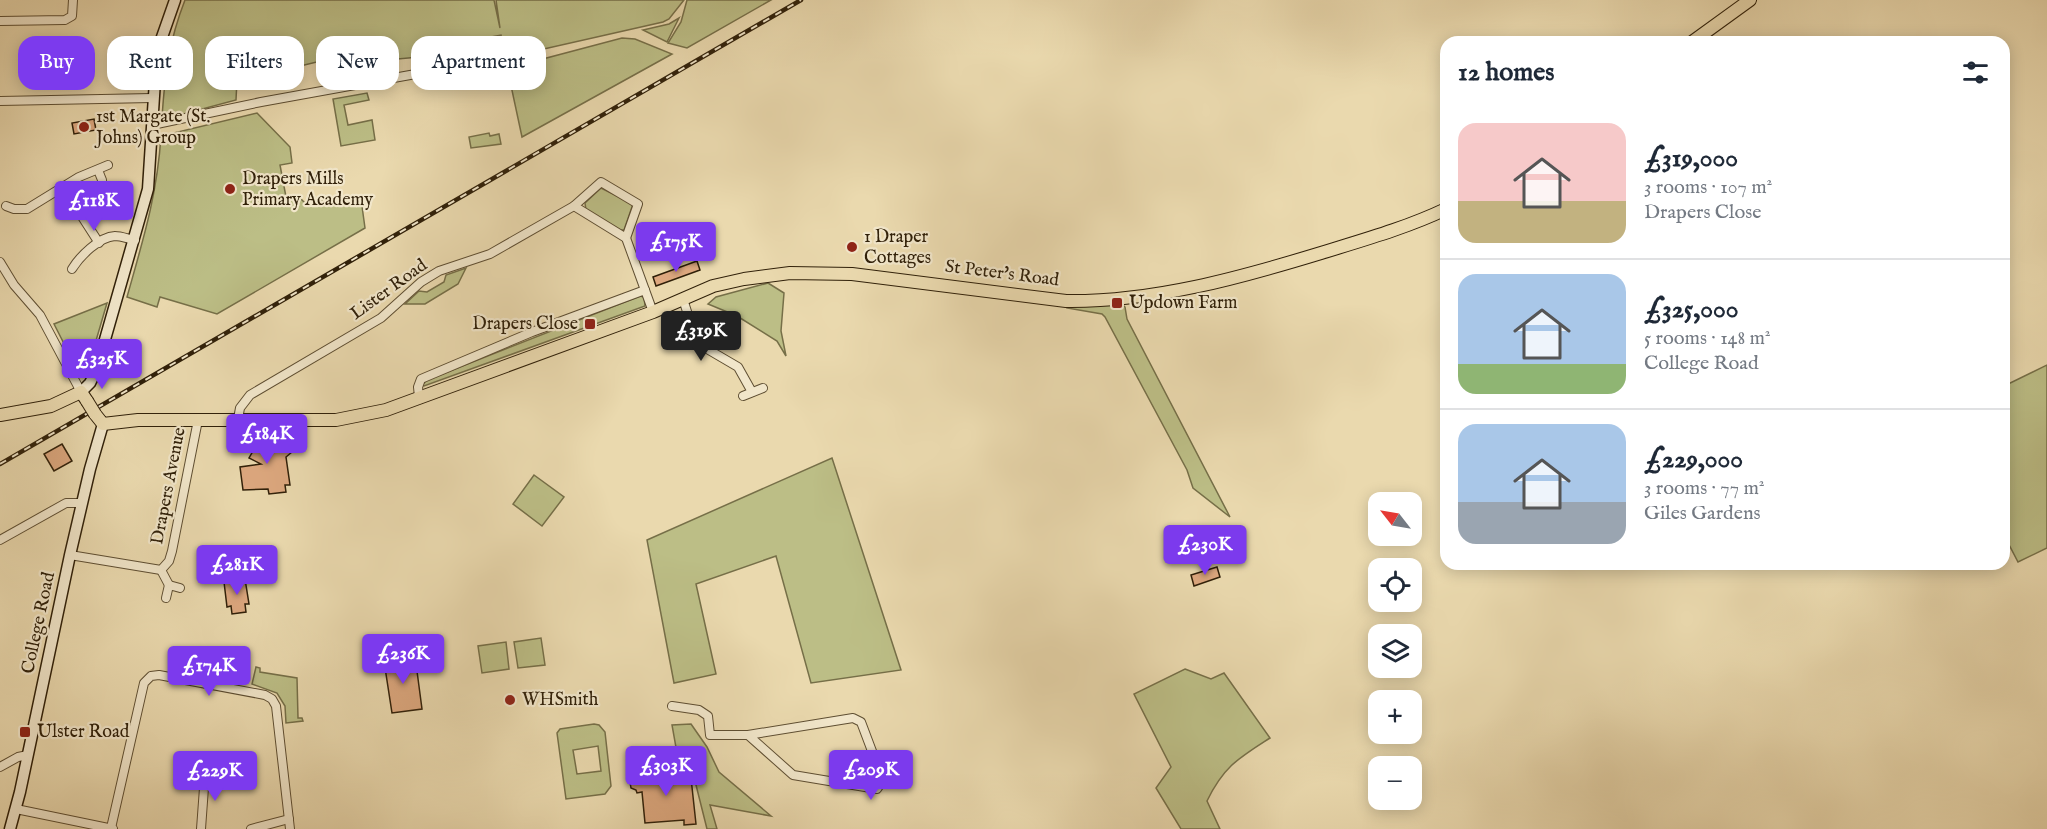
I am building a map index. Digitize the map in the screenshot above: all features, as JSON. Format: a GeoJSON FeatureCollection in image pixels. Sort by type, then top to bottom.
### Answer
{"type":"FeatureCollection","features":[{"type":"Feature","properties":{"kind":"main road"},"geometry":{"type":"LineString","coordinates":[[84,397],[96,371],[148,189],[152,98],[161,40],[175,0]]}},
{"type":"Feature","properties":{"kind":"main road"},"geometry":{"type":"LineString","coordinates":[[1700,36],[1750,0]]}},
{"type":"Feature","properties":{"kind":"main road","name":"St Peter's Road"},"geometry":{"type":"LineString","coordinates":[[99,419],[336,420],[386,410],[653,312],[713,286],[744,279],[811,272],[892,278],[1066,301],[1100,301],[1185,288],[1241,276],[1359,241],[1440,211]]}},
{"type":"Feature","properties":{"kind":"main road"},"geometry":{"type":"LineString","coordinates":[[0,415],[51,406],[84,397]]}},
{"type":"Feature","properties":{"kind":"main road"},"geometry":{"type":"LineString","coordinates":[[84,397],[99,419]]}},
{"type":"Feature","properties":{"kind":"main road","name":"College Road"},"geometry":{"type":"LineString","coordinates":[[10,829],[28,755],[99,419]]}},
{"type":"Feature","properties":{"kind":"street"},"geometry":{"type":"LineString","coordinates":[[0,21],[68,20],[73,13],[73,0]]}},
{"type":"Feature","properties":{"kind":"street"},"geometry":{"type":"LineString","coordinates":[[152,124],[411,75]]}},
{"type":"Feature","properties":{"kind":"street"},"geometry":{"type":"LineString","coordinates":[[0,101],[152,98]]}},
{"type":"Feature","properties":{"kind":"street"},"geometry":{"type":"LineString","coordinates":[[6,206],[14,209],[27,209],[79,177],[108,165]]}},
{"type":"Feature","properties":{"kind":"street"},"geometry":{"type":"LineString","coordinates":[[98,170],[102,180]]}},
{"type":"Feature","properties":{"kind":"street","name":"Lister Road"},"geometry":{"type":"LineString","coordinates":[[238,419],[240,408],[250,395],[381,318],[421,282],[439,271],[490,254],[574,206],[601,182],[638,204],[626,238]]}},
{"type":"Feature","properties":{"kind":"street"},"geometry":{"type":"LineString","coordinates":[[63,187],[99,243]]}},
{"type":"Feature","properties":{"kind":"street"},"geometry":{"type":"LineString","coordinates":[[574,206],[626,238],[653,312]]}},
{"type":"Feature","properties":{"kind":"street"},"geometry":{"type":"LineString","coordinates":[[72,269],[85,253],[99,243],[115,236],[135,240]]}},
{"type":"Feature","properties":{"kind":"street"},"geometry":{"type":"LineString","coordinates":[[0,262],[14,285],[40,315],[84,397]]}},
{"type":"Feature","properties":{"kind":"street"},"geometry":{"type":"LineString","coordinates":[[419,397],[418,387],[421,379],[532,332],[645,290]]}},
{"type":"Feature","properties":{"kind":"street"},"geometry":{"type":"LineString","coordinates":[[683,299],[697,343],[738,367],[752,392]]}},
{"type":"Feature","properties":{"kind":"street"},"geometry":{"type":"LineString","coordinates":[[743,396],[763,388]]}},
{"type":"Feature","properties":{"kind":"street","name":"Drapers Avenue"},"geometry":{"type":"LineString","coordinates":[[70,555],[161,570],[169,561],[172,551],[198,420]]}},
{"type":"Feature","properties":{"kind":"street"},"geometry":{"type":"LineString","coordinates":[[0,540],[66,503],[82,504]]}},
{"type":"Feature","properties":{"kind":"street"},"geometry":{"type":"LineString","coordinates":[[161,570],[169,585],[166,598]]}},
{"type":"Feature","properties":{"kind":"street"},"geometry":{"type":"LineString","coordinates":[[169,585],[180,588]]}},
{"type":"Feature","properties":{"kind":"street"},"geometry":{"type":"LineString","coordinates":[[16,809],[113,829],[143,687],[147,678],[154,675],[265,695],[272,699],[276,706],[290,829]]}},
{"type":"Feature","properties":{"kind":"street"},"geometry":{"type":"LineString","coordinates":[[672,706],[699,710],[708,716],[710,735],[748,735],[853,718],[861,722],[881,775],[881,783],[877,789],[793,775],[748,735]]}},
{"type":"Feature","properties":{"kind":"street"},"geometry":{"type":"LineString","coordinates":[[0,767],[18,757],[28,755]]}},
{"type":"Feature","properties":{"kind":"street"},"geometry":{"type":"LineString","coordinates":[[201,829],[201,774],[214,775]]}},
{"type":"Feature","properties":{"kind":"street"},"geometry":{"type":"LineString","coordinates":[[251,829],[289,819]]}},
{"type":"Feature","properties":{"kind":"green space"},"geometry":{"type":"Polygon","coordinates":[[[185,0],[494,0],[500,28],[496,0],[684,0],[669,19],[663,22],[546,49],[546,36],[411,36],[411,58],[399,59],[399,36],[316,36],[316,62],[304,65],[304,36],[205,36],[205,90],[236,90],[236,100],[165,119],[162,117],[165,90],[193,90],[193,36],[174,36],[185,0]]]}},
{"type":"Feature","properties":{"kind":"green space"},"geometry":{"type":"Polygon","coordinates":[[[687,0],[771,0],[687,48],[668,43],[681,22],[687,0]]]}},
{"type":"Feature","properties":{"kind":"green space"},"geometry":{"type":"Polygon","coordinates":[[[679,18],[667,42],[643,30],[669,24],[679,18]]]}},
{"type":"Feature","properties":{"kind":"green space"},"geometry":{"type":"Polygon","coordinates":[[[622,38],[635,39],[672,54],[522,137],[512,90],[546,90],[546,58],[622,38]]]}},
{"type":"Feature","properties":{"kind":"green space"},"geometry":{"type":"Polygon","coordinates":[[[367,93],[369,100],[344,105],[348,125],[372,120],[375,140],[341,146],[333,99],[367,93]]]}},
{"type":"Feature","properties":{"kind":"green space"},"geometry":{"type":"Polygon","coordinates":[[[257,113],[290,147],[292,163],[280,165],[286,197],[298,196],[305,203],[338,197],[349,201],[361,199],[365,228],[217,314],[160,297],[157,307],[127,297],[153,198],[161,136],[257,113]]]}},
{"type":"Feature","properties":{"kind":"green space"},"geometry":{"type":"Polygon","coordinates":[[[489,133],[490,136],[499,134],[501,144],[471,148],[469,137],[489,133]]]}},
{"type":"Feature","properties":{"kind":"green space"},"geometry":{"type":"Polygon","coordinates":[[[601,188],[633,204],[624,230],[620,230],[586,210],[585,203],[601,188]]]}},
{"type":"Feature","properties":{"kind":"green space"},"geometry":{"type":"Polygon","coordinates":[[[466,268],[458,284],[425,304],[405,304],[419,291],[427,292],[444,282],[446,275],[466,268]]]}},
{"type":"Feature","properties":{"kind":"green space"},"geometry":{"type":"Polygon","coordinates":[[[768,283],[784,293],[781,331],[786,356],[777,341],[737,316],[708,304],[716,297],[768,283]]]}},
{"type":"Feature","properties":{"kind":"green space"},"geometry":{"type":"Polygon","coordinates":[[[640,296],[644,297],[645,306],[422,385],[427,380],[640,296]]]}},
{"type":"Feature","properties":{"kind":"green space"},"geometry":{"type":"Polygon","coordinates":[[[1069,302],[1120,302],[1125,307],[1127,319],[1230,517],[1193,488],[1187,470],[1105,317],[1102,314],[1067,308],[1069,302]]]}},
{"type":"Feature","properties":{"kind":"green space"},"geometry":{"type":"Polygon","coordinates":[[[107,303],[88,368],[78,371],[54,324],[107,303]]]}},
{"type":"Feature","properties":{"kind":"green space"},"geometry":{"type":"Polygon","coordinates":[[[2047,365],[2047,548],[2018,562],[2010,547],[2010,383],[2047,365]]]}},
{"type":"Feature","properties":{"kind":"green space"},"geometry":{"type":"Polygon","coordinates":[[[832,458],[901,670],[811,683],[776,556],[696,584],[716,674],[674,683],[647,540],[832,458]]]}},
{"type":"Feature","properties":{"kind":"green space"},"geometry":{"type":"Polygon","coordinates":[[[534,475],[564,497],[542,526],[513,504],[534,475]]]}},
{"type":"Feature","properties":{"kind":"green space"},"geometry":{"type":"Polygon","coordinates":[[[541,638],[545,665],[518,668],[514,642],[541,638]]]}},
{"type":"Feature","properties":{"kind":"green space"},"geometry":{"type":"Polygon","coordinates":[[[506,642],[509,669],[482,673],[478,646],[506,642]]]}},
{"type":"Feature","properties":{"kind":"green space"},"geometry":{"type":"Polygon","coordinates":[[[256,667],[260,668],[260,672],[297,678],[298,718],[302,718],[303,721],[286,723],[285,706],[277,693],[252,684],[256,667]]]}},
{"type":"Feature","properties":{"kind":"green space"},"geometry":{"type":"Polygon","coordinates":[[[1185,669],[1211,679],[1224,673],[1270,738],[1233,764],[1213,789],[1207,801],[1220,829],[1181,829],[1156,788],[1171,767],[1134,694],[1185,669]]]}},
{"type":"Feature","properties":{"kind":"green space"},"geometry":{"type":"Polygon","coordinates":[[[594,724],[599,725],[605,732],[611,786],[605,794],[566,799],[557,733],[560,729],[594,724]],[[598,746],[573,750],[577,774],[601,771],[598,746]]]}},
{"type":"Feature","properties":{"kind":"green space"},"geometry":{"type":"Polygon","coordinates":[[[691,724],[707,747],[719,772],[771,816],[710,805],[717,829],[707,829],[696,785],[680,770],[672,725],[691,724]]]}},
{"type":"Feature","properties":{"kind":"building","name":"1st Margate (St. Johns) Group"},"geometry":{"type":"Polygon","coordinates":[[[94,119],[96,130],[74,134],[72,123],[94,119]]]}},
{"type":"Feature","properties":{"kind":"building"},"geometry":{"type":"Polygon","coordinates":[[[697,261],[700,270],[656,286],[653,277],[697,261]]]}},
{"type":"Feature","properties":{"kind":"building"},"geometry":{"type":"Polygon","coordinates":[[[252,434],[259,438],[287,438],[292,443],[292,452],[286,457],[290,485],[285,485],[286,492],[269,494],[268,489],[243,490],[240,467],[261,464],[249,458],[253,451],[245,447],[252,434]]]}},
{"type":"Feature","properties":{"kind":"building"},"geometry":{"type":"Polygon","coordinates":[[[62,444],[72,461],[54,471],[44,454],[62,444]]]}},
{"type":"Feature","properties":{"kind":"building"},"geometry":{"type":"Polygon","coordinates":[[[1217,567],[1220,577],[1194,586],[1191,575],[1217,567]]]}},
{"type":"Feature","properties":{"kind":"building"},"geometry":{"type":"Polygon","coordinates":[[[245,579],[249,604],[245,604],[246,612],[232,614],[231,606],[227,607],[224,582],[245,579]]]}},
{"type":"Feature","properties":{"kind":"building"},"geometry":{"type":"Polygon","coordinates":[[[415,656],[422,709],[392,713],[384,661],[415,656]]]}},
{"type":"Feature","properties":{"kind":"building"},"geometry":{"type":"Polygon","coordinates":[[[675,770],[676,780],[691,778],[696,824],[684,825],[684,820],[645,823],[642,792],[637,793],[631,788],[630,782],[634,779],[634,774],[675,770]]]}},
{"type":"Feature","properties":{"kind":"railway"},"geometry":{"type":"LineString","coordinates":[[0,464],[801,0]]}},
{"type":"Feature","properties":{"kind":"place","name":"1st Margate (St. Johns) Group"},"geometry":{"type":"Point","coordinates":[84,127]}},
{"type":"Feature","properties":{"kind":"place","name":"Drapers Mills Primary Academy"},"geometry":{"type":"Point","coordinates":[230,189]}},
{"type":"Feature","properties":{"kind":"place","name":"1 Draper Cottages"},"geometry":{"type":"Point","coordinates":[852,247]}},
{"type":"Feature","properties":{"kind":"place","name":"Updown Farm"},"geometry":{"type":"Point","coordinates":[1117,303]}},
{"type":"Feature","properties":{"kind":"place","name":"Drapers Close"},"geometry":{"type":"Point","coordinates":[590,324]}},
{"type":"Feature","properties":{"kind":"place","name":"WHSmith"},"geometry":{"type":"Point","coordinates":[510,700]}},
{"type":"Feature","properties":{"kind":"place","name":"Ulster Road"},"geometry":{"type":"Point","coordinates":[25,732]}}]}
